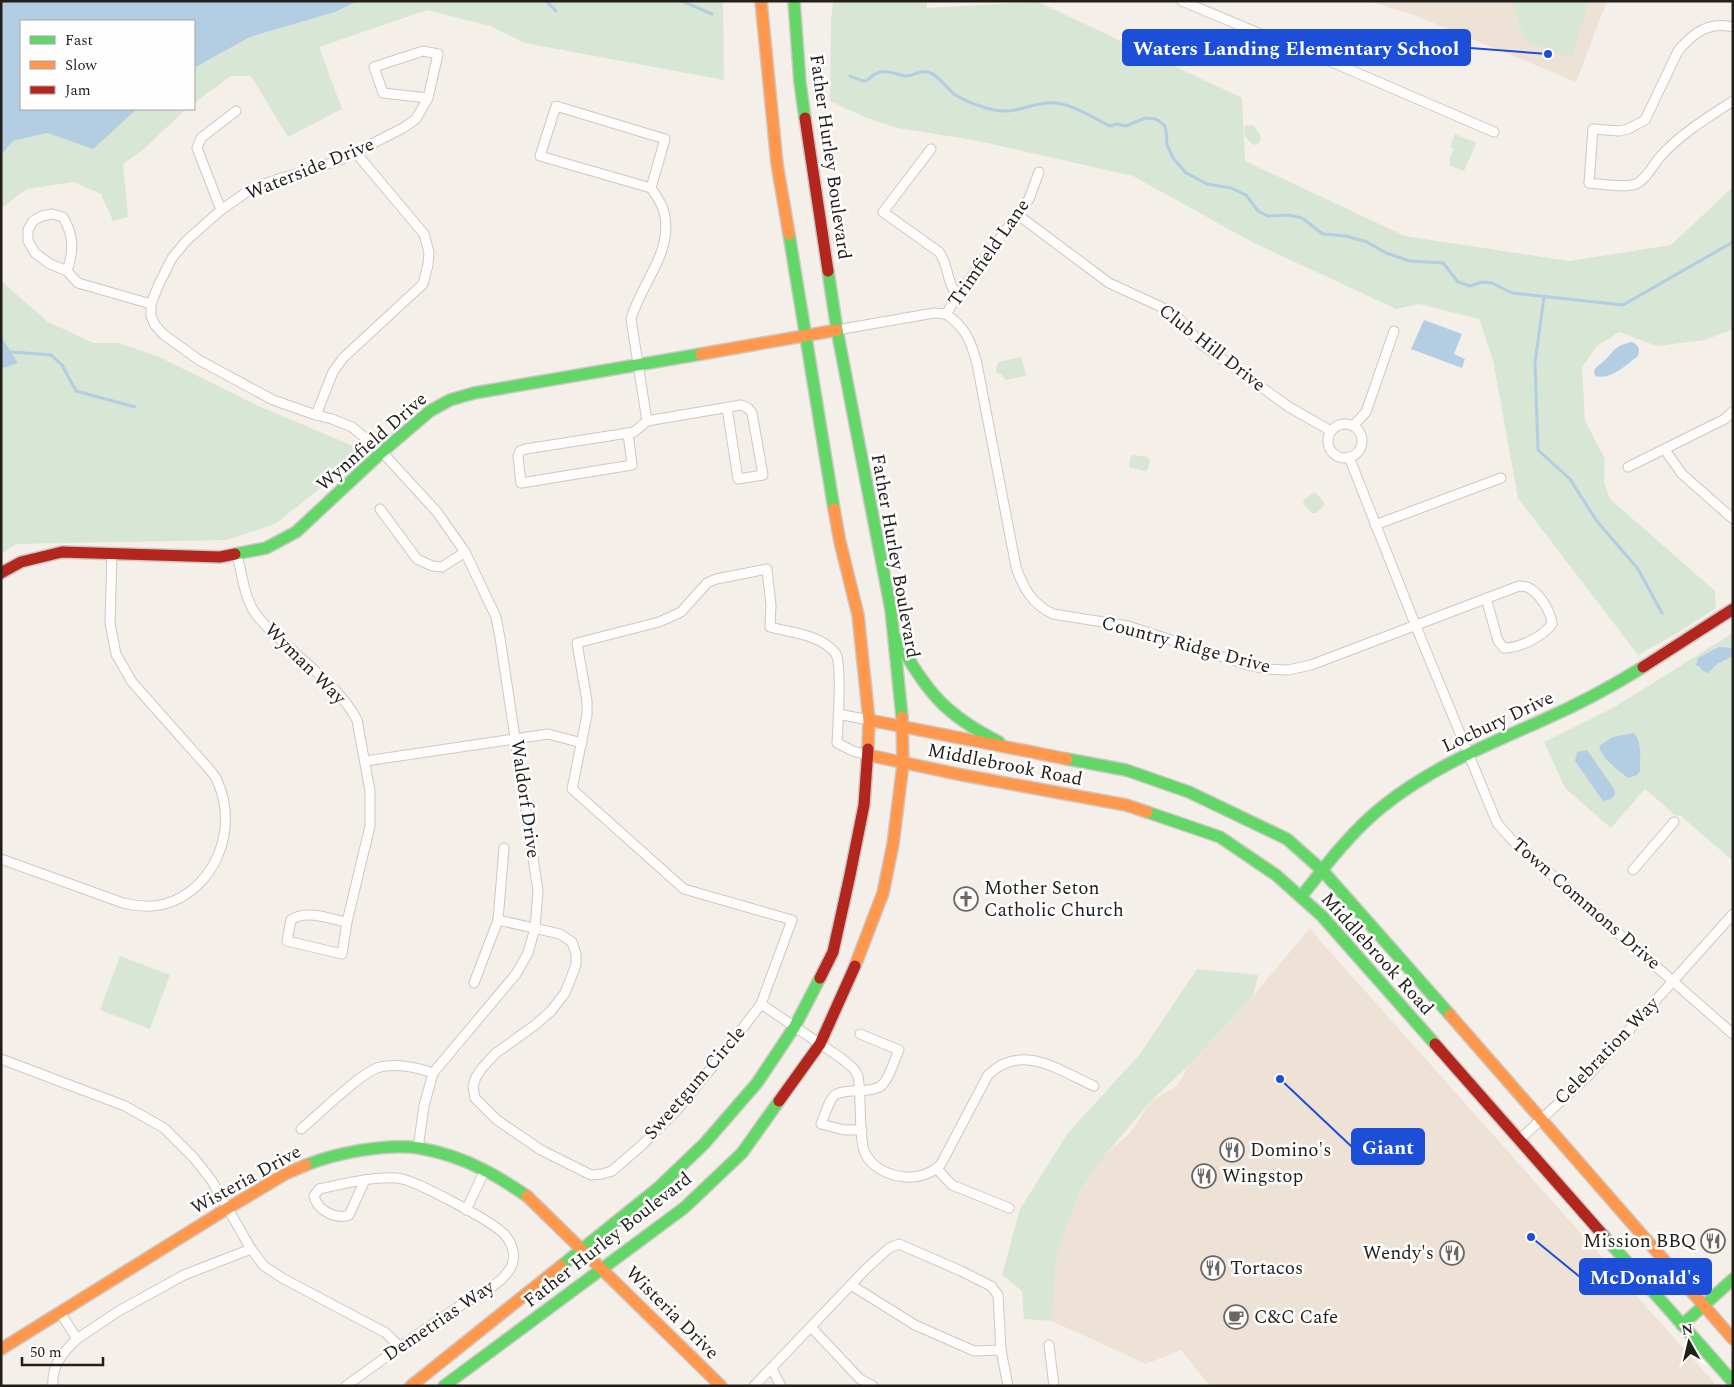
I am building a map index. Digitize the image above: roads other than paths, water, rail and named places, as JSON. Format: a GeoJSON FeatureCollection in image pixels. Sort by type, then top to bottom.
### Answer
{"type":"FeatureCollection","features":[{"type":"Feature","properties":{"kind":"main road","name":"Father Hurley Boulevard"},"geometry":{"type":"LineString","coordinates":[[411,1386],[583,1250],[658,1188],[704,1144],[757,1083],[794,1026],[832,952],[864,805],[869,720],[858,615],[840,542],[777,164],[761,1]]}},
{"type":"Feature","properties":{"kind":"main road","name":"Father Hurley Boulevard"},"geometry":{"type":"LineString","coordinates":[[444,1386],[684,1208],[742,1153],[820,1044],[858,960],[883,893],[893,844],[903,764],[903,727],[891,610],[837,330],[800,83],[794,1]]}},
{"type":"Feature","properties":{"kind":"main road","name":"Wynnfield Drive"},"geometry":{"type":"LineString","coordinates":[[1,573],[21,562],[62,552],[220,557],[266,548],[296,532],[382,452],[430,411],[450,400],[474,392],[837,330]]}},
{"type":"Feature","properties":{"kind":"main road","name":"Locbury Drive"},"geometry":{"type":"LineString","coordinates":[[1301,897],[1353,834],[1382,807],[1424,778],[1468,754],[1601,692],[1733,609]]}},
{"type":"Feature","properties":{"kind":"main road"},"geometry":{"type":"LineString","coordinates":[[893,634],[916,673],[940,703],[974,730],[1017,750]]}},
{"type":"Feature","properties":{"kind":"main road","name":"Middlebrook Road"},"geometry":{"type":"LineString","coordinates":[[869,720],[1126,770],[1189,792],[1287,839],[1322,870],[1373,926],[1733,1339]]}},
{"type":"Feature","properties":{"kind":"main road","name":"Middlebrook Road"},"geometry":{"type":"LineString","coordinates":[[868,755],[903,764],[1126,805],[1220,837],[1276,874],[1322,916],[1733,1382]]}},
{"type":"Feature","properties":{"kind":"main road","name":"Wisteria Drive"},"geometry":{"type":"LineString","coordinates":[[1,1349],[286,1174],[317,1161],[354,1152],[386,1148],[418,1148],[443,1154],[485,1170],[528,1197],[721,1386]]}},
{"type":"Feature","properties":{"kind":"main road"},"geometry":{"type":"LineString","coordinates":[[1682,1324],[1733,1279]]}},
{"type":"Feature","properties":{"kind":"street"},"geometry":{"type":"LineString","coordinates":[[1182,1],[1270,38],[1304,50],[1494,132]]}},
{"type":"Feature","properties":{"kind":"street"},"geometry":{"type":"LineString","coordinates":[[1733,27],[1722,24],[1706,28],[1694,34],[1686,42],[1678,51],[1645,120],[1628,130],[1593,129],[1590,183],[1629,185],[1638,183],[1678,139],[1697,124],[1733,101]]}},
{"type":"Feature","properties":{"kind":"street","name":"Waterside Drive"},"geometry":{"type":"LineString","coordinates":[[152,304],[158,286],[172,258],[186,240],[221,210],[251,190],[356,153],[404,128],[416,119],[428,98],[438,54],[423,51],[374,67],[383,93],[428,98]]}},
{"type":"Feature","properties":{"kind":"street"},"geometry":{"type":"LineString","coordinates":[[648,421],[631,319],[634,307],[658,260],[665,239],[667,226],[664,210],[651,188],[540,156],[556,106],[665,139],[651,188]]}},
{"type":"Feature","properties":{"kind":"street"},"geometry":{"type":"LineString","coordinates":[[221,210],[197,148],[201,138],[236,112]]}},
{"type":"Feature","properties":{"kind":"street"},"geometry":{"type":"LineString","coordinates":[[931,149],[883,212],[939,252],[945,261],[953,290],[958,295]]}},
{"type":"Feature","properties":{"kind":"street"},"geometry":{"type":"LineString","coordinates":[[316,415],[333,372],[343,358],[423,284],[428,265],[429,252],[424,234],[356,153]]}},
{"type":"Feature","properties":{"kind":"street","name":"Trimfield Lane"},"geometry":{"type":"LineString","coordinates":[[837,330],[934,313],[946,314],[1029,199],[1038,172]]}},
{"type":"Feature","properties":{"kind":"street"},"geometry":{"type":"LineString","coordinates":[[67,271],[72,250],[72,240],[69,228],[63,217],[52,214],[42,216],[33,221],[28,230],[28,241],[35,253],[50,264],[67,271],[78,283],[152,304],[151,316],[155,325],[163,334],[199,360],[273,400],[316,415],[332,418],[352,427],[382,452]]}},
{"type":"Feature","properties":{"kind":"street","name":"Club Hill Drive"},"geometry":{"type":"LineString","coordinates":[[1018,215],[1109,283],[1168,310],[1178,317],[1201,344],[1290,407],[1331,431]]}},
{"type":"Feature","properties":{"kind":"street","name":"Country Ridge Drive"},"geometry":{"type":"LineString","coordinates":[[946,314],[965,330],[971,342],[977,364],[1016,567],[1021,584],[1028,596],[1044,610],[1053,614],[1128,626],[1248,665],[1274,670],[1288,670],[1310,665],[1415,624],[1486,598],[1519,586],[1530,588],[1551,614],[1552,624],[1546,632],[1514,648],[1504,648],[1498,641],[1486,598]]}},
{"type":"Feature","properties":{"kind":"street"},"geometry":{"type":"LineString","coordinates":[[1352,426],[1366,412],[1394,331]]}},
{"type":"Feature","properties":{"kind":"street"},"geometry":{"type":"LineString","coordinates":[[628,433],[632,465],[521,483],[518,456],[520,451],[526,449],[634,432],[648,421],[741,405],[752,412],[763,475],[738,479],[727,408]]}},
{"type":"Feature","properties":{"kind":"street"},"geometry":{"type":"LineString","coordinates":[[1628,467],[1725,419],[1733,410]]}},
{"type":"Feature","properties":{"kind":"street"},"geometry":{"type":"LineString","coordinates":[[1343,424],[1352,426],[1360,434],[1361,445],[1350,457],[1339,457],[1331,451],[1328,441],[1331,431],[1343,424]]}},
{"type":"Feature","properties":{"kind":"street"},"geometry":{"type":"LineString","coordinates":[[1665,450],[1682,474],[1733,518]]}},
{"type":"Feature","properties":{"kind":"street","name":"Waldorf Drive"},"geometry":{"type":"LineString","coordinates":[[382,452],[437,512],[465,552],[496,617],[538,891],[535,928],[528,953],[516,974],[433,1072],[424,1106],[418,1148]]}},
{"type":"Feature","properties":{"kind":"street"},"geometry":{"type":"LineString","coordinates":[[1350,457],[1375,525],[1468,754]]}},
{"type":"Feature","properties":{"kind":"street"},"geometry":{"type":"LineString","coordinates":[[1375,525],[1501,478]]}},
{"type":"Feature","properties":{"kind":"street"},"geometry":{"type":"LineString","coordinates":[[380,509],[417,559],[432,566],[442,567],[465,552]]}},
{"type":"Feature","properties":{"kind":"street"},"geometry":{"type":"LineString","coordinates":[[1,859],[123,903],[141,906],[164,904],[192,892],[207,877],[219,854],[226,828],[226,810],[218,783],[210,770],[132,682],[116,654],[110,623],[112,553]]}},
{"type":"Feature","properties":{"kind":"street","name":"Wyman Way"},"geometry":{"type":"LineString","coordinates":[[237,555],[248,599],[255,612],[268,628],[339,694],[358,720],[370,791],[370,826],[347,922],[342,954],[286,942],[291,920],[297,916],[306,914],[347,922]]}},
{"type":"Feature","properties":{"kind":"street","name":"Sweetgum Circle"},"geometry":{"type":"LineString","coordinates":[[535,928],[560,934],[572,942],[576,954],[576,965],[571,980],[565,993],[551,1011],[496,1053],[482,1068],[473,1086],[475,1098],[497,1120],[541,1150],[591,1175],[602,1174],[612,1171],[678,1109],[761,1004],[792,920],[684,889],[572,789],[587,715],[587,700],[577,643],[659,622],[681,612],[707,583],[716,579],[767,569],[771,605],[770,627],[822,642],[830,647],[836,655],[838,663],[838,743],[853,751],[868,755]]}},
{"type":"Feature","properties":{"kind":"street"},"geometry":{"type":"LineString","coordinates":[[838,714],[869,720]]}},
{"type":"Feature","properties":{"kind":"street"},"geometry":{"type":"LineString","coordinates":[[366,761],[548,734],[582,744]]}},
{"type":"Feature","properties":{"kind":"street","name":"Town Commons Drive"},"geometry":{"type":"LineString","coordinates":[[1468,754],[1497,823],[1511,839],[1733,1034]]}},
{"type":"Feature","properties":{"kind":"street"},"geometry":{"type":"LineString","coordinates":[[1633,870],[1674,822]]}},
{"type":"Feature","properties":{"kind":"street"},"geometry":{"type":"LineString","coordinates":[[474,983],[498,920],[504,848]]}},
{"type":"Feature","properties":{"kind":"street","name":"Celebration Way"},"geometry":{"type":"LineString","coordinates":[[1519,1140],[1586,1077],[1733,914]]}},
{"type":"Feature","properties":{"kind":"street"},"geometry":{"type":"LineString","coordinates":[[498,920],[535,928]]}},
{"type":"Feature","properties":{"kind":"street"},"geometry":{"type":"LineString","coordinates":[[761,1004],[841,1058],[854,1069],[858,1076],[860,1090],[864,1152],[872,1164],[883,1171],[898,1176],[915,1178],[937,1169],[988,1075],[998,1066],[1010,1060],[1024,1058],[1036,1060],[1094,1086]]}},
{"type":"Feature","properties":{"kind":"street"},"geometry":{"type":"LineString","coordinates":[[860,1034],[899,1050],[884,1083],[880,1087],[836,1093],[831,1099],[821,1124],[844,1130],[862,1130]]}},
{"type":"Feature","properties":{"kind":"street"},"geometry":{"type":"LineString","coordinates":[[1,1059],[125,1106],[164,1128],[194,1158],[264,1266],[284,1279],[386,1334],[400,1347]]}},
{"type":"Feature","properties":{"kind":"street"},"geometry":{"type":"LineString","coordinates":[[301,1129],[366,1073],[379,1067],[404,1066],[433,1072]]}},
{"type":"Feature","properties":{"kind":"street"},"geometry":{"type":"LineString","coordinates":[[937,1169],[952,1185],[1009,1208]]}},
{"type":"Feature","properties":{"kind":"street"},"geometry":{"type":"LineString","coordinates":[[466,1210],[485,1170]]}},
{"type":"Feature","properties":{"kind":"street","name":"Demetrias Way"},"geometry":{"type":"LineString","coordinates":[[346,1386],[455,1308],[498,1282],[510,1269],[514,1259],[512,1245],[493,1224],[430,1190],[399,1178],[365,1180],[319,1189],[314,1196],[326,1212],[343,1217],[349,1215],[365,1180]]}},
{"type":"Feature","properties":{"kind":"street"},"geometry":{"type":"LineString","coordinates":[[754,1386],[851,1285],[889,1248],[899,1244],[991,1286],[998,1295],[1002,1350],[1008,1386]]}},
{"type":"Feature","properties":{"kind":"street"},"geometry":{"type":"LineString","coordinates":[[53,1386],[55,1366],[64,1352],[77,1339],[117,1312],[184,1275],[252,1249]]}},
{"type":"Feature","properties":{"kind":"street"},"geometry":{"type":"LineString","coordinates":[[851,1285],[915,1325],[974,1351],[1002,1350]]}},
{"type":"Feature","properties":{"kind":"street"},"geometry":{"type":"LineString","coordinates":[[60,1312],[77,1339]]}},
{"type":"Feature","properties":{"kind":"street"},"geometry":{"type":"LineString","coordinates":[[811,1327],[860,1379],[873,1386]]}},
{"type":"Feature","properties":{"kind":"street"},"geometry":{"type":"LineString","coordinates":[[1049,1345],[1054,1386]]}},
{"type":"Feature","properties":{"kind":"street"},"geometry":{"type":"LineString","coordinates":[[772,1368],[781,1386]]}},
{"type":"Feature","properties":{"kind":"water"},"geometry":{"type":"Polygon","coordinates":[[[1,1],[358,1],[335,12],[250,37],[195,67],[195,20],[20,20],[20,110],[136,110],[93,149],[47,133],[13,141],[1,155],[1,1]]]}},
{"type":"Feature","properties":{"kind":"water"},"geometry":{"type":"Polygon","coordinates":[[[1424,320],[1462,334],[1454,354],[1465,359],[1462,368],[1411,349],[1424,320]]]}},
{"type":"Feature","properties":{"kind":"water"},"geometry":{"type":"Polygon","coordinates":[[[1,336],[18,363],[1,369],[1,336]]]}},
{"type":"Feature","properties":{"kind":"water"},"geometry":{"type":"Polygon","coordinates":[[[1632,342],[1639,348],[1637,357],[1612,374],[1601,377],[1595,376],[1594,371],[1596,368],[1616,348],[1632,342]]]}},
{"type":"Feature","properties":{"kind":"water"},"geometry":{"type":"Polygon","coordinates":[[[1719,647],[1733,648],[1733,656],[1717,664],[1708,673],[1699,666],[1696,666],[1698,658],[1719,647]]]}},
{"type":"Feature","properties":{"kind":"water"},"geometry":{"type":"Polygon","coordinates":[[[1634,733],[1639,746],[1640,771],[1637,775],[1628,778],[1607,760],[1599,746],[1613,737],[1634,733]]]}},
{"type":"Feature","properties":{"kind":"water"},"geometry":{"type":"Polygon","coordinates":[[[1587,750],[1614,789],[1615,795],[1611,799],[1603,801],[1575,761],[1577,752],[1587,750]]]}},
{"type":"Feature","properties":{"kind":"waterway"},"geometry":{"type":"LineString","coordinates":[[546,1],[556,11]]}},
{"type":"Feature","properties":{"kind":"waterway"},"geometry":{"type":"LineString","coordinates":[[682,1],[712,14]]}},
{"type":"Feature","properties":{"kind":"waterway"},"geometry":{"type":"LineString","coordinates":[[850,76],[866,81],[880,72],[890,72],[906,76],[928,72],[935,75],[951,91],[965,100],[995,110],[1011,111],[1038,104],[1054,103],[1079,110],[1110,126],[1117,124],[1126,126],[1145,118],[1156,119],[1164,125],[1167,145],[1173,158],[1186,173],[1207,184],[1231,188],[1246,195],[1258,211],[1268,216],[1288,215],[1302,218],[1323,234],[1346,236],[1367,242],[1386,253],[1410,261],[1443,263],[1458,282],[1470,286],[1482,282],[1492,283],[1512,293],[1623,305],[1733,242]]}},
{"type":"Feature","properties":{"kind":"waterway"},"geometry":{"type":"LineString","coordinates":[[1544,297],[1535,363],[1538,450],[1570,479],[1596,520],[1638,569],[1662,613]]}},
{"type":"Feature","properties":{"kind":"waterway"},"geometry":{"type":"LineString","coordinates":[[11,352],[51,355],[62,365],[76,391],[135,407]]}},
{"type":"Feature","properties":{"kind":"place","name":"Waters Landing Elementary School"},"geometry":{"type":"Point","coordinates":[1548,54]}},
{"type":"Feature","properties":{"kind":"place","name":"Mother Seton Catholic Church"},"geometry":{"type":"Point","coordinates":[966,899]}},
{"type":"Feature","properties":{"kind":"place","name":"Giant"},"geometry":{"type":"Point","coordinates":[1280,1079]}},
{"type":"Feature","properties":{"kind":"place","name":"Domino's"},"geometry":{"type":"Point","coordinates":[1232,1150]}},
{"type":"Feature","properties":{"kind":"place","name":"Wingstop"},"geometry":{"type":"Point","coordinates":[1204,1176]}},
{"type":"Feature","properties":{"kind":"place","name":"McDonald's"},"geometry":{"type":"Point","coordinates":[1531,1237]}},
{"type":"Feature","properties":{"kind":"place","name":"Mission BBQ"},"geometry":{"type":"Point","coordinates":[1713,1241]}},
{"type":"Feature","properties":{"kind":"place","name":"Wendy's"},"geometry":{"type":"Point","coordinates":[1452,1253]}},
{"type":"Feature","properties":{"kind":"place","name":"Tortacos"},"geometry":{"type":"Point","coordinates":[1213,1268]}},
{"type":"Feature","properties":{"kind":"place","name":"C&C Cafe"},"geometry":{"type":"Point","coordinates":[1236,1317]}}]}
